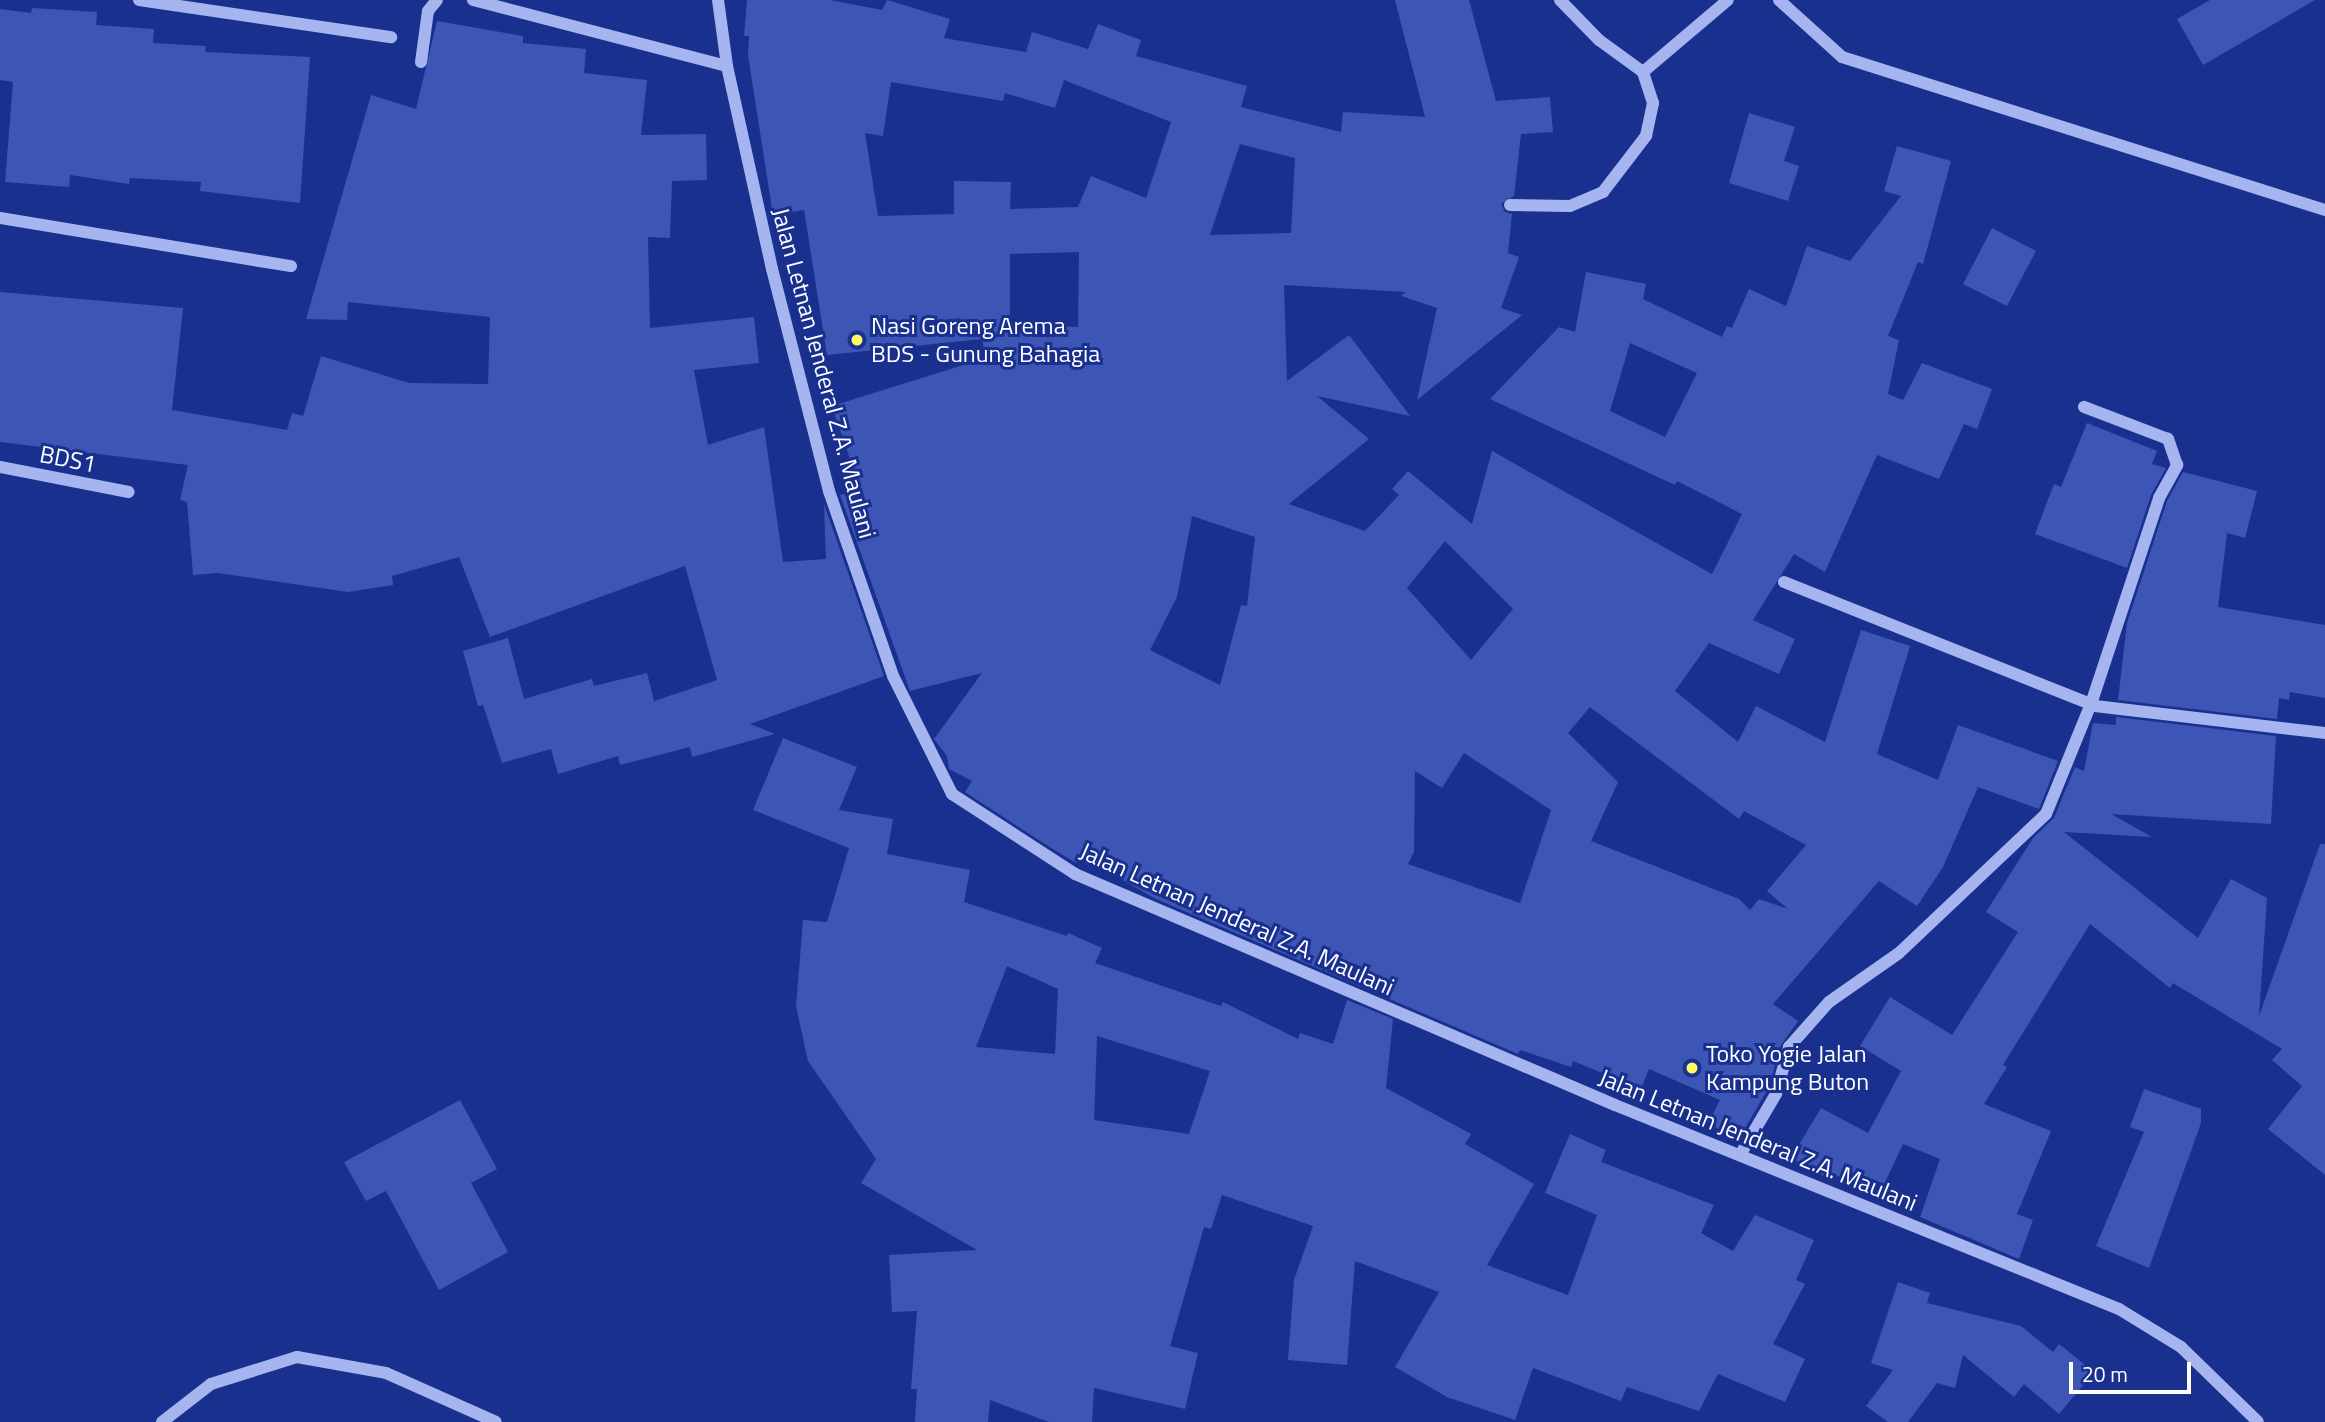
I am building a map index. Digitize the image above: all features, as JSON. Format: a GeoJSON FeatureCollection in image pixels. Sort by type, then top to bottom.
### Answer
{"type":"FeatureCollection","features":[{"type":"Feature","properties":{"kind":"street"},"geometry":{"type":"LineString","coordinates":[[139,0],[391,37]]}},
{"type":"Feature","properties":{"kind":"street"},"geometry":{"type":"LineString","coordinates":[[421,62],[428,11],[438,0]]}},
{"type":"Feature","properties":{"kind":"street"},"geometry":{"type":"LineString","coordinates":[[473,0],[727,66]]}},
{"type":"Feature","properties":{"kind":"street","name":"Jalan Letnan Jenderal Z.A. Maulani"},"geometry":{"type":"LineString","coordinates":[[718,0],[727,66],[772,269],[829,491],[893,676],[952,794],[1075,874],[1741,1154],[2119,1309],[2181,1347],[2258,1422]]}},
{"type":"Feature","properties":{"kind":"street"},"geometry":{"type":"LineString","coordinates":[[1510,205],[1570,206],[1603,192],[1646,136],[1653,103],[1643,72],[1600,40],[1560,0]]}},
{"type":"Feature","properties":{"kind":"street"},"geometry":{"type":"LineString","coordinates":[[1643,72],[1728,0]]}},
{"type":"Feature","properties":{"kind":"street"},"geometry":{"type":"LineString","coordinates":[[1779,0],[1842,57],[2325,209]]}},
{"type":"Feature","properties":{"kind":"street"},"geometry":{"type":"LineString","coordinates":[[0,218],[291,265]]}},
{"type":"Feature","properties":{"kind":"street"},"geometry":{"type":"LineString","coordinates":[[1741,1154],[1776,1094],[1789,1047],[1829,1002],[1899,953],[2046,814],[2091,704],[2160,498],[2177,466],[2168,439],[2084,407]]}},
{"type":"Feature","properties":{"kind":"street","name":"BDS1"},"geometry":{"type":"LineString","coordinates":[[0,467],[129,492]]}},
{"type":"Feature","properties":{"kind":"street"},"geometry":{"type":"LineString","coordinates":[[1784,582],[2091,704],[2325,733]]}},
{"type":"Feature","properties":{"kind":"street"},"geometry":{"type":"LineString","coordinates":[[162,1422],[211,1384],[297,1357],[386,1373],[496,1422]]}},
{"type":"Feature","properties":{"kind":"building"},"geometry":{"type":"Polygon","coordinates":[[[747,0],[830,0],[882,10],[887,0],[950,19],[944,38],[1026,52],[1032,32],[1088,49],[1098,24],[1141,40],[1136,56],[1247,86],[1241,107],[1341,132],[1343,112],[1425,117],[1395,0],[1469,0],[1496,101],[1550,97],[1553,132],[1521,134],[1514,196],[1501,204],[1505,212],[1512,214],[1508,253],[1519,257],[1501,308],[1522,315],[1417,400],[1437,308],[1401,296],[1406,292],[1284,285],[1287,381],[1349,335],[1410,416],[1317,396],[1369,439],[1289,504],[1365,531],[1399,495],[1392,489],[1408,471],[1472,524],[1492,451],[1712,574],[1742,514],[1677,481],[1675,485],[1490,399],[1559,327],[1575,332],[1586,272],[1646,284],[1643,299],[1722,337],[1727,326],[1732,328],[1749,289],[1786,306],[1807,246],[1850,261],[1901,196],[1884,191],[1897,146],[1951,161],[1923,264],[1918,262],[1888,336],[1899,340],[1888,394],[1903,400],[1922,363],[1992,389],[1977,429],[1964,424],[1939,479],[1877,455],[1825,572],[1794,554],[1753,620],[1795,639],[1779,674],[1709,643],[1675,691],[1738,742],[1756,706],[1825,742],[1861,630],[1910,646],[1877,754],[1938,780],[1958,725],[2058,761],[2039,809],[1978,787],[1943,867],[1917,906],[1879,881],[1773,1004],[1798,1021],[1773,1057],[1777,1059],[1768,1089],[1738,1140],[1708,1123],[1720,1100],[1649,1069],[1641,1089],[1573,1061],[1571,1067],[1520,1050],[1518,1054],[1154,898],[1081,856],[1076,863],[965,792],[972,781],[949,769],[947,756],[934,739],[982,673],[910,691],[840,495],[860,489],[832,406],[986,358],[982,339],[827,355],[804,210],[773,215],[748,55],[749,36],[744,36],[747,0]],[[1064,80],[1055,108],[1005,93],[1003,101],[891,82],[883,136],[865,133],[878,216],[954,214],[954,181],[1011,182],[1010,209],[1078,207],[1091,176],[1146,198],[1171,122],[1064,80]],[[1240,144],[1210,235],[1291,233],[1295,158],[1240,144]],[[1079,252],[1010,254],[1010,323],[1078,327],[1079,252]],[[1630,343],[1610,411],[1665,437],[1697,373],[1630,343]],[[1192,516],[1177,597],[1150,650],[1220,685],[1241,605],[1247,606],[1255,537],[1192,516]],[[1445,541],[1407,588],[1471,660],[1513,609],[1445,541]],[[1590,707],[1568,733],[1618,782],[1591,841],[1739,899],[1750,910],[1759,899],[1788,909],[1767,891],[1806,845],[1744,811],[1739,819],[1590,707]],[[1464,753],[1442,788],[1415,771],[1414,852],[1408,864],[1520,903],[1551,810],[1464,753]]]}},
{"type":"Feature","properties":{"kind":"building"},"geometry":{"type":"Polygon","coordinates":[[[2210,0],[2315,0],[2203,65],[2177,19],[2210,0]]]}},
{"type":"Feature","properties":{"kind":"building"},"geometry":{"type":"Polygon","coordinates":[[[32,8],[97,12],[96,25],[154,29],[153,43],[206,46],[205,52],[310,57],[300,203],[200,191],[201,182],[130,178],[129,184],[70,175],[69,187],[5,182],[13,82],[0,80],[0,9],[31,13],[32,8]]]}},
{"type":"Feature","properties":{"kind":"building"},"geometry":{"type":"Polygon","coordinates":[[[437,21],[523,36],[523,43],[586,49],[584,73],[647,80],[641,135],[706,134],[707,180],[672,181],[670,238],[648,237],[650,328],[754,317],[759,363],[694,370],[708,445],[764,427],[783,562],[826,559],[824,504],[884,676],[750,724],[775,734],[692,757],[690,747],[620,765],[618,756],[558,774],[551,749],[502,763],[483,705],[478,706],[463,651],[508,638],[524,699],[592,679],[594,686],[647,673],[654,701],[717,680],[685,566],[490,637],[459,557],[392,576],[393,585],[348,592],[218,573],[193,575],[187,502],[180,500],[188,465],[0,442],[0,292],[183,308],[172,410],[287,430],[292,413],[303,416],[321,356],[409,383],[488,384],[490,317],[348,302],[347,320],[306,319],[371,95],[416,109],[437,21]]]}},
{"type":"Feature","properties":{"kind":"building"},"geometry":{"type":"Polygon","coordinates":[[[1749,113],[1795,127],[1784,161],[1799,166],[1788,201],[1729,183],[1749,113]]]}},
{"type":"Feature","properties":{"kind":"building"},"geometry":{"type":"Polygon","coordinates":[[[1992,228],[2036,251],[2007,306],[1963,284],[1992,228]]]}},
{"type":"Feature","properties":{"kind":"building"},"geometry":{"type":"Polygon","coordinates":[[[2087,423],[2157,451],[2152,464],[2166,468],[2151,495],[2127,568],[2035,534],[2054,484],[2061,487],[2087,423]]]}},
{"type":"Feature","properties":{"kind":"building"},"geometry":{"type":"Polygon","coordinates":[[[2183,472],[2257,491],[2245,538],[2227,533],[2218,607],[2325,625],[2325,698],[2290,692],[2289,700],[2279,698],[2277,719],[2118,700],[2127,623],[2167,501],[2183,472]]]}},
{"type":"Feature","properties":{"kind":"building"},"geometry":{"type":"Polygon","coordinates":[[[2116,717],[2276,736],[2271,824],[2111,814],[2152,837],[2064,832],[2198,938],[2231,879],[2267,898],[2259,1016],[2320,844],[2325,844],[2325,1175],[2268,1129],[2302,1086],[2272,1060],[2282,1049],[2173,983],[2170,988],[2090,924],[2003,1065],[2007,1067],[1984,1104],[2051,1131],[2017,1214],[2033,1220],[2019,1259],[1920,1217],[1940,1159],[1903,1144],[1878,1198],[1834,1174],[1831,1180],[1791,1158],[1821,1108],[1868,1133],[1901,1071],[1860,1046],[1890,997],[1952,1035],[2018,932],[1986,912],[2033,838],[2054,818],[2075,767],[2084,771],[2093,723],[2116,725],[2116,717]]]}},
{"type":"Feature","properties":{"kind":"building"},"geometry":{"type":"Polygon","coordinates":[[[783,738],[857,767],[839,810],[893,819],[887,854],[970,870],[964,902],[1067,936],[1068,933],[1102,948],[1095,963],[1221,1006],[1223,1002],[1298,1039],[1300,1033],[1333,1044],[1347,1000],[1393,1019],[1386,1088],[1471,1134],[1465,1144],[1534,1184],[1487,1265],[1568,1295],[1597,1215],[1545,1193],[1570,1134],[1606,1150],[1601,1162],[1714,1205],[1701,1233],[1733,1251],[1755,1215],[1814,1240],[1796,1280],[1805,1284],[1773,1344],[1805,1359],[1785,1402],[1718,1374],[1699,1411],[1627,1387],[1621,1401],[1533,1368],[1515,1420],[1447,1397],[1395,1367],[1439,1292],[1355,1261],[1347,1365],[1288,1360],[1294,1280],[1313,1226],[1222,1195],[1211,1229],[1204,1227],[1170,1346],[1198,1353],[1185,1409],[1094,1388],[1092,1422],[1049,1422],[990,1400],[988,1422],[915,1422],[917,1389],[911,1389],[917,1311],[892,1312],[889,1255],[977,1250],[861,1183],[876,1159],[808,1061],[796,1006],[803,920],[827,922],[849,848],[753,810],[783,738]],[[1007,966],[976,1047],[1055,1054],[1058,989],[1007,966]],[[1097,1036],[1094,1120],[1189,1134],[1210,1071],[1097,1036]]]}},
{"type":"Feature","properties":{"kind":"building"},"geometry":{"type":"Polygon","coordinates":[[[2144,1089],[2201,1109],[2201,1123],[2149,1268],[2096,1246],[2144,1132],[2130,1127],[2144,1089]]]}},
{"type":"Feature","properties":{"kind":"building"},"geometry":{"type":"Polygon","coordinates":[[[460,1100],[497,1169],[471,1183],[508,1252],[439,1290],[386,1191],[366,1201],[344,1162],[460,1100]]]}},
{"type":"Feature","properties":{"kind":"building"},"geometry":{"type":"Polygon","coordinates":[[[1898,1282],[1930,1293],[1927,1303],[2021,1326],[2053,1352],[2059,1344],[2094,1372],[2059,1414],[2024,1384],[2014,1397],[1963,1355],[1955,1388],[1937,1383],[1908,1422],[1888,1422],[1866,1406],[1893,1370],[1871,1363],[1898,1282]]]}},
{"type":"Feature","properties":{"kind":"place","name":"Nasi Goreng Arema BDS - Gunung Bahagia"},"geometry":{"type":"Point","coordinates":[857,340]}},
{"type":"Feature","properties":{"kind":"place","name":"Toko Yogie Jalan Kampung Buton"},"geometry":{"type":"Point","coordinates":[1692,1068]}}]}
